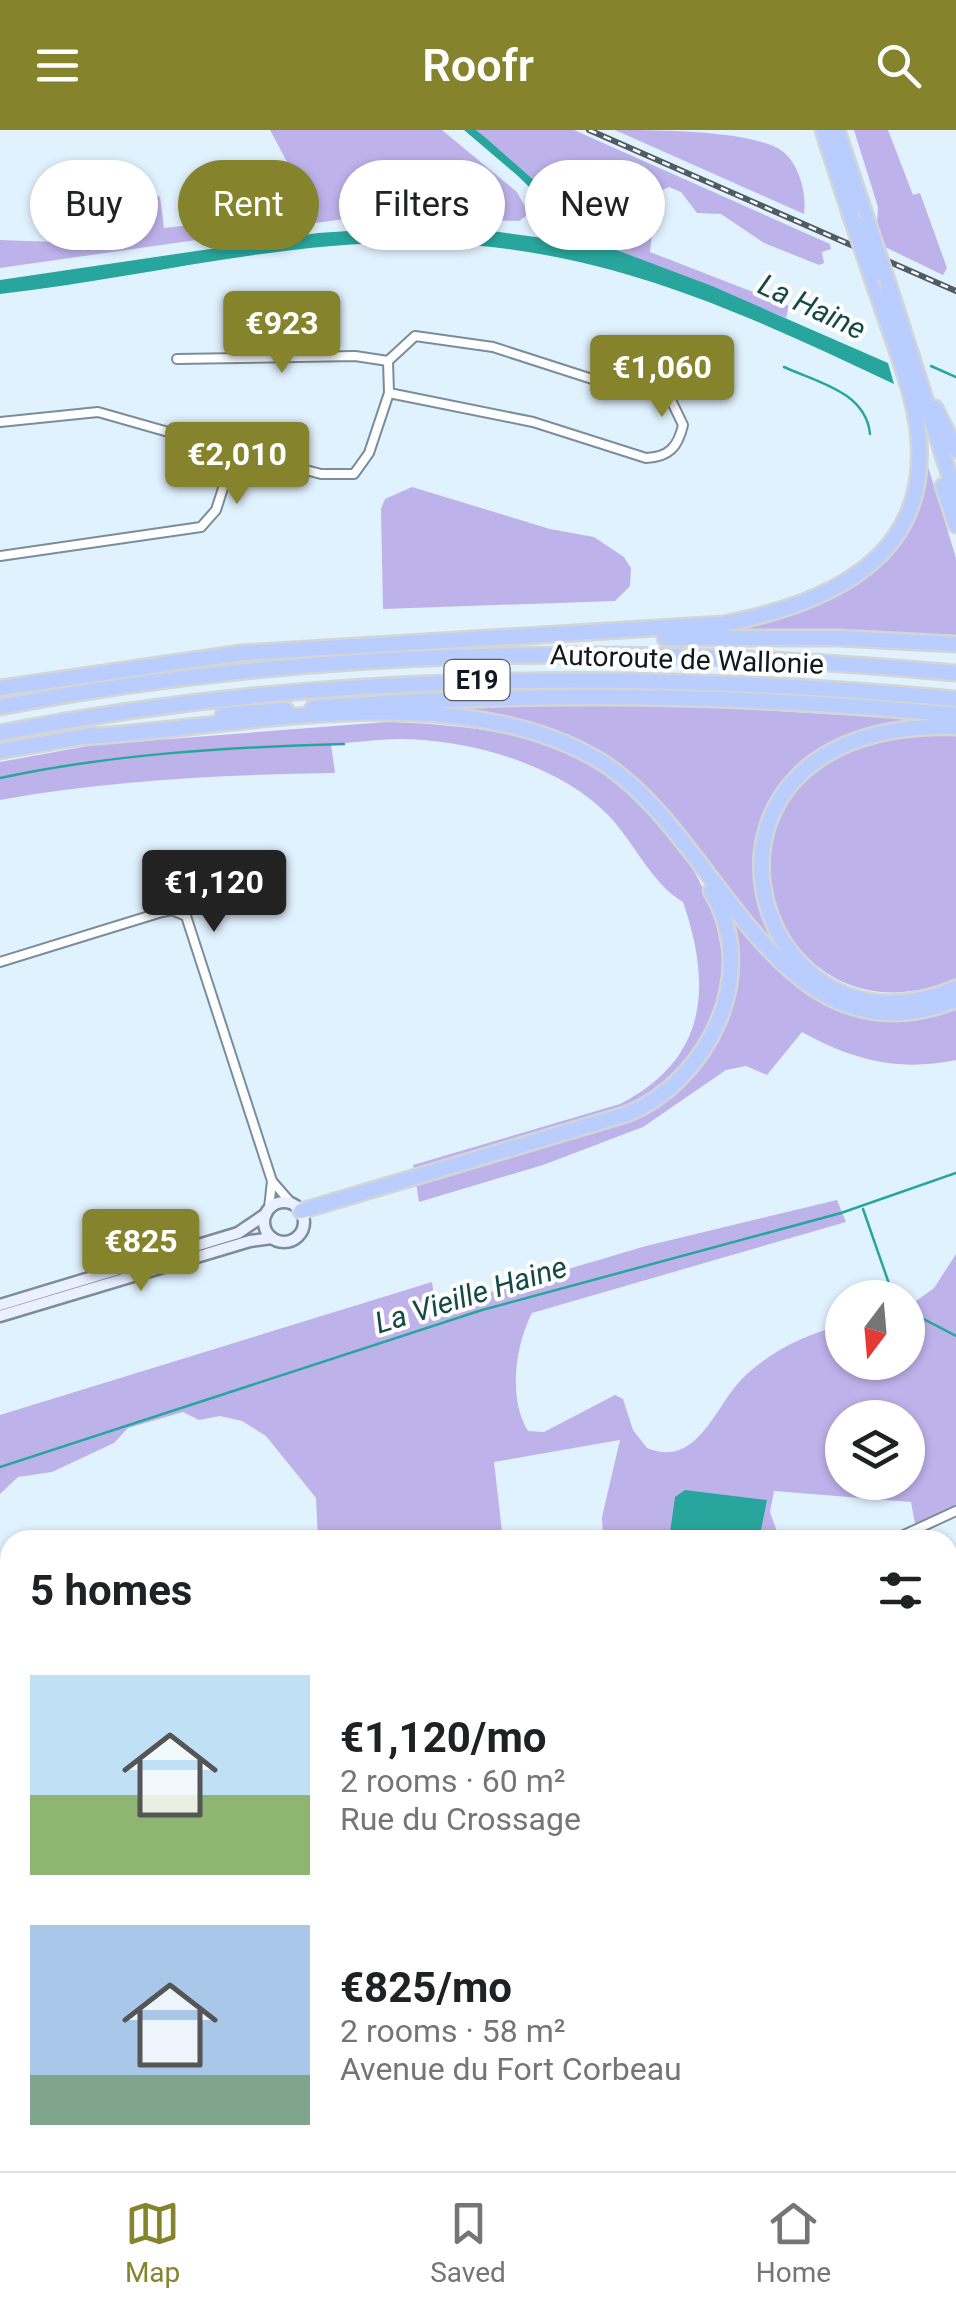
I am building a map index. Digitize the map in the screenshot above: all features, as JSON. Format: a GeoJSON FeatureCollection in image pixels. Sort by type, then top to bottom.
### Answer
{"type":"FeatureCollection","features":[{"type":"Feature","properties":{"kind":"highway"},"geometry":{"type":"LineString","coordinates":[[823,130],[956,526]]}},
{"type":"Feature","properties":{"kind":"highway"},"geometry":{"type":"LineString","coordinates":[[837,130],[956,496]]}},
{"type":"Feature","properties":{"kind":"highway"},"geometry":{"type":"LineString","coordinates":[[916,367],[956,450]]}},
{"type":"Feature","properties":{"kind":"highway"},"geometry":{"type":"LineString","coordinates":[[594,635],[722,624],[778,613],[820,598],[860,575],[889,547],[912,504],[920,451],[911,396]]}},
{"type":"Feature","properties":{"kind":"highway"},"geometry":{"type":"LineString","coordinates":[[0,688],[241,652],[460,638],[594,635],[956,644]]}},
{"type":"Feature","properties":{"kind":"highway","name":"Autoroute de Wallonie"},"geometry":{"type":"LineString","coordinates":[[0,707],[242,672],[481,655],[718,655],[956,673]]}},
{"type":"Feature","properties":{"kind":"highway","name":"Autoroute de Wallonie"},"geometry":{"type":"LineString","coordinates":[[0,733],[241,698],[480,680],[714,681],[956,699]]}},
{"type":"Feature","properties":{"kind":"highway"},"geometry":{"type":"LineString","coordinates":[[0,751],[242,713],[478,699],[713,698],[956,714]]}},
{"type":"Feature","properties":{"kind":"highway"},"geometry":{"type":"LineString","coordinates":[[84,737],[394,714],[514,727],[598,759],[628,780],[667,817],[767,949],[822,994],[873,1012],[896,1013],[956,1000]]}},
{"type":"Feature","properties":{"kind":"highway"},"geometry":{"type":"LineString","coordinates":[[956,726],[873,732],[820,755],[803,768],[777,803],[764,836],[760,866],[766,906],[781,938],[804,968],[826,984],[867,1000],[891,1003],[913,1002],[956,988]]}},
{"type":"Feature","properties":{"kind":"highway"},"geometry":{"type":"LineString","coordinates":[[297,1208],[626,1114],[676,1086],[694,1068],[716,1026],[728,976],[718,903],[697,868],[692,850]]}},
{"type":"Feature","properties":{"kind":"street"},"geometry":{"type":"LineString","coordinates":[[237,358],[238,319]]}},
{"type":"Feature","properties":{"kind":"street"},"geometry":{"type":"LineString","coordinates":[[0,422],[98,412],[321,474],[354,474],[369,453],[388,393],[388,361],[415,336],[463,340],[617,388],[660,394],[671,400],[683,425],[672,450],[661,457],[646,458],[532,422],[388,393]]}},
{"type":"Feature","properties":{"kind":"street"},"geometry":{"type":"LineString","coordinates":[[177,359],[355,356],[388,361]]}},
{"type":"Feature","properties":{"kind":"street"},"geometry":{"type":"LineString","coordinates":[[0,556],[196,529],[216,510],[235,451]]}},
{"type":"Feature","properties":{"kind":"street"},"geometry":{"type":"LineString","coordinates":[[0,962],[162,912],[172,910],[186,916],[272,1181],[297,1208],[304,1224],[300,1235],[283,1242],[272,1238],[250,1240],[0,1316]]}},
{"type":"Feature","properties":{"kind":"street"},"geometry":{"type":"LineString","coordinates":[[272,1181],[264,1227],[272,1238]]}},
{"type":"Feature","properties":{"kind":"street"},"geometry":{"type":"LineString","coordinates":[[0,1305],[238,1233],[281,1202],[297,1208]]}},
{"type":"Feature","properties":{"kind":"street"},"geometry":{"type":"LineString","coordinates":[[914,1530],[956,1511]]}},
{"type":"Feature","properties":{"kind":"shaded area"},"geometry":{"type":"Polygon","coordinates":[[[270,130],[442,130],[478,160],[339,160],[339,220],[319,223],[319,160],[286,160],[270,130]]]}},
{"type":"Feature","properties":{"kind":"shaded area"},"geometry":{"type":"Polygon","coordinates":[[[464,130],[476,130],[525,173],[525,183],[505,165],[505,160],[499,160],[464,130]]]}},
{"type":"Feature","properties":{"kind":"shaded area"},"geometry":{"type":"Polygon","coordinates":[[[476,130],[574,130],[641,160],[525,160],[525,173],[476,130]]]}},
{"type":"Feature","properties":{"kind":"shaded area"},"geometry":{"type":"Polygon","coordinates":[[[615,130],[702,133],[768,144],[788,156],[797,171],[803,188],[804,214],[615,130]]]}},
{"type":"Feature","properties":{"kind":"shaded area"},"geometry":{"type":"Polygon","coordinates":[[[854,130],[888,130],[913,195],[920,193],[947,268],[943,275],[885,247],[877,224],[878,207],[854,130]]]}},
{"type":"Feature","properties":{"kind":"shaded area"},"geometry":{"type":"Polygon","coordinates":[[[665,171],[830,244],[831,249],[822,252],[824,263],[819,265],[764,243],[721,214],[697,213],[681,192],[665,189],[665,171]]]}},
{"type":"Feature","properties":{"kind":"shaded area"},"geometry":{"type":"Polygon","coordinates":[[[505,182],[517,192],[525,207],[525,217],[505,221],[505,182]]]}},
{"type":"Feature","properties":{"kind":"shaded area"},"geometry":{"type":"Polygon","coordinates":[[[158,196],[160,197],[164,228],[178,226],[178,243],[158,245],[158,196]]]}},
{"type":"Feature","properties":{"kind":"shaded area"},"geometry":{"type":"Polygon","coordinates":[[[339,232],[339,246],[319,248],[319,233],[339,232]]]}},
{"type":"Feature","properties":{"kind":"shaded area"},"geometry":{"type":"Polygon","coordinates":[[[505,233],[525,236],[525,250],[616,250],[712,286],[888,363],[894,384],[782,332],[672,289],[558,257],[505,249],[505,233]]]}},
{"type":"Feature","properties":{"kind":"shaded area"},"geometry":{"type":"Polygon","coordinates":[[[0,240],[30,241],[30,250],[126,250],[0,268],[0,240]]]}},
{"type":"Feature","properties":{"kind":"shaded area"},"geometry":{"type":"Polygon","coordinates":[[[203,250],[299,250],[0,294],[0,280],[203,250]]]}},
{"type":"Feature","properties":{"kind":"shaded area"},"geometry":{"type":"Polygon","coordinates":[[[616,250],[650,250],[789,306],[786,318],[616,250]]]}},
{"type":"Feature","properties":{"kind":"shaded area"},"geometry":{"type":"Polygon","coordinates":[[[926,460],[956,558],[956,636],[722,629],[778,618],[832,599],[879,567],[897,546],[911,520],[926,460]]]}},
{"type":"Feature","properties":{"kind":"shaded area"},"geometry":{"type":"Polygon","coordinates":[[[412,487],[550,529],[594,537],[624,557],[631,568],[630,586],[615,601],[383,609],[381,509],[385,499],[412,487]]]}},
{"type":"Feature","properties":{"kind":"shaded area"},"geometry":{"type":"Polygon","coordinates":[[[712,707],[956,722],[893,724],[841,739],[813,755],[790,776],[773,800],[761,828],[755,858],[757,890],[772,931],[817,987],[744,916],[648,793],[604,757],[577,744],[396,708],[712,707]]]}},
{"type":"Feature","properties":{"kind":"shaded area"},"geometry":{"type":"Polygon","coordinates":[[[386,722],[477,729],[522,737],[565,751],[605,772],[642,803],[675,842],[701,885],[718,931],[722,978],[713,1024],[686,1065],[656,1092],[620,1111],[415,1174],[413,1165],[620,1104],[649,1086],[671,1065],[695,1018],[698,963],[683,902],[661,884],[608,815],[588,797],[539,769],[483,750],[400,739],[331,744],[335,773],[167,780],[0,800],[0,762],[93,745],[386,722]]]}},
{"type":"Feature","properties":{"kind":"shaded area"},"geometry":{"type":"Polygon","coordinates":[[[956,733],[956,978],[900,992],[852,985],[813,962],[785,928],[771,886],[771,841],[788,799],[823,763],[854,747],[887,739],[956,733]]]}},
{"type":"Feature","properties":{"kind":"shaded area"},"geometry":{"type":"Polygon","coordinates":[[[730,917],[776,966],[802,987],[858,1016],[889,1021],[922,1020],[956,1009],[956,1060],[915,1065],[876,1061],[839,1050],[802,1032],[767,1075],[746,1066],[726,1070],[643,1127],[543,1165],[419,1202],[416,1183],[641,1114],[664,1102],[699,1066],[716,1038],[730,917]]]}},
{"type":"Feature","properties":{"kind":"shaded area"},"geometry":{"type":"Polygon","coordinates":[[[837,1200],[846,1222],[532,1313],[521,1341],[516,1372],[522,1418],[528,1431],[544,1432],[615,1395],[623,1399],[633,1430],[647,1448],[679,1450],[702,1433],[740,1381],[762,1361],[800,1339],[825,1330],[825,1380],[925,1380],[925,1295],[934,1288],[956,1254],[956,1511],[916,1529],[911,1502],[886,1500],[925,1500],[925,1400],[825,1400],[825,1495],[774,1491],[770,1512],[776,1530],[603,1530],[602,1517],[620,1440],[494,1462],[502,1530],[318,1530],[316,1498],[266,1436],[242,1421],[220,1416],[199,1420],[183,1412],[128,1428],[114,1443],[52,1472],[18,1477],[0,1494],[0,1415],[432,1282],[436,1308],[646,1246],[837,1200]]]}},
{"type":"Feature","properties":{"kind":"shaded area"},"geometry":{"type":"Polygon","coordinates":[[[685,1490],[767,1500],[761,1530],[670,1530],[675,1497],[685,1490]]]}},
{"type":"Feature","properties":{"kind":"waterway"},"geometry":{"type":"LineString","coordinates":[[931,366],[956,377]]}},
{"type":"Feature","properties":{"kind":"waterway"},"geometry":{"type":"LineString","coordinates":[[784,367],[850,398],[867,420],[870,434]]}},
{"type":"Feature","properties":{"kind":"waterway"},"geometry":{"type":"LineString","coordinates":[[0,778],[171,753],[344,744]]}},
{"type":"Feature","properties":{"kind":"waterway","name":"La Vieille Haine"},"geometry":{"type":"LineString","coordinates":[[0,1467],[482,1310],[841,1213],[956,1173]]}},
{"type":"Feature","properties":{"kind":"waterway"},"geometry":{"type":"LineString","coordinates":[[863,1209],[888,1280]]}},
{"type":"Feature","properties":{"kind":"waterway"},"geometry":{"type":"LineString","coordinates":[[925,1320],[956,1336]]}},
{"type":"Feature","properties":{"kind":"railway"},"geometry":{"type":"LineString","coordinates":[[589,130],[956,291]]}},
{"type":"Feature","properties":{"kind":"water label","name":"La Haine"},"geometry":{"type":"Point","coordinates":[812,307]}}]}
